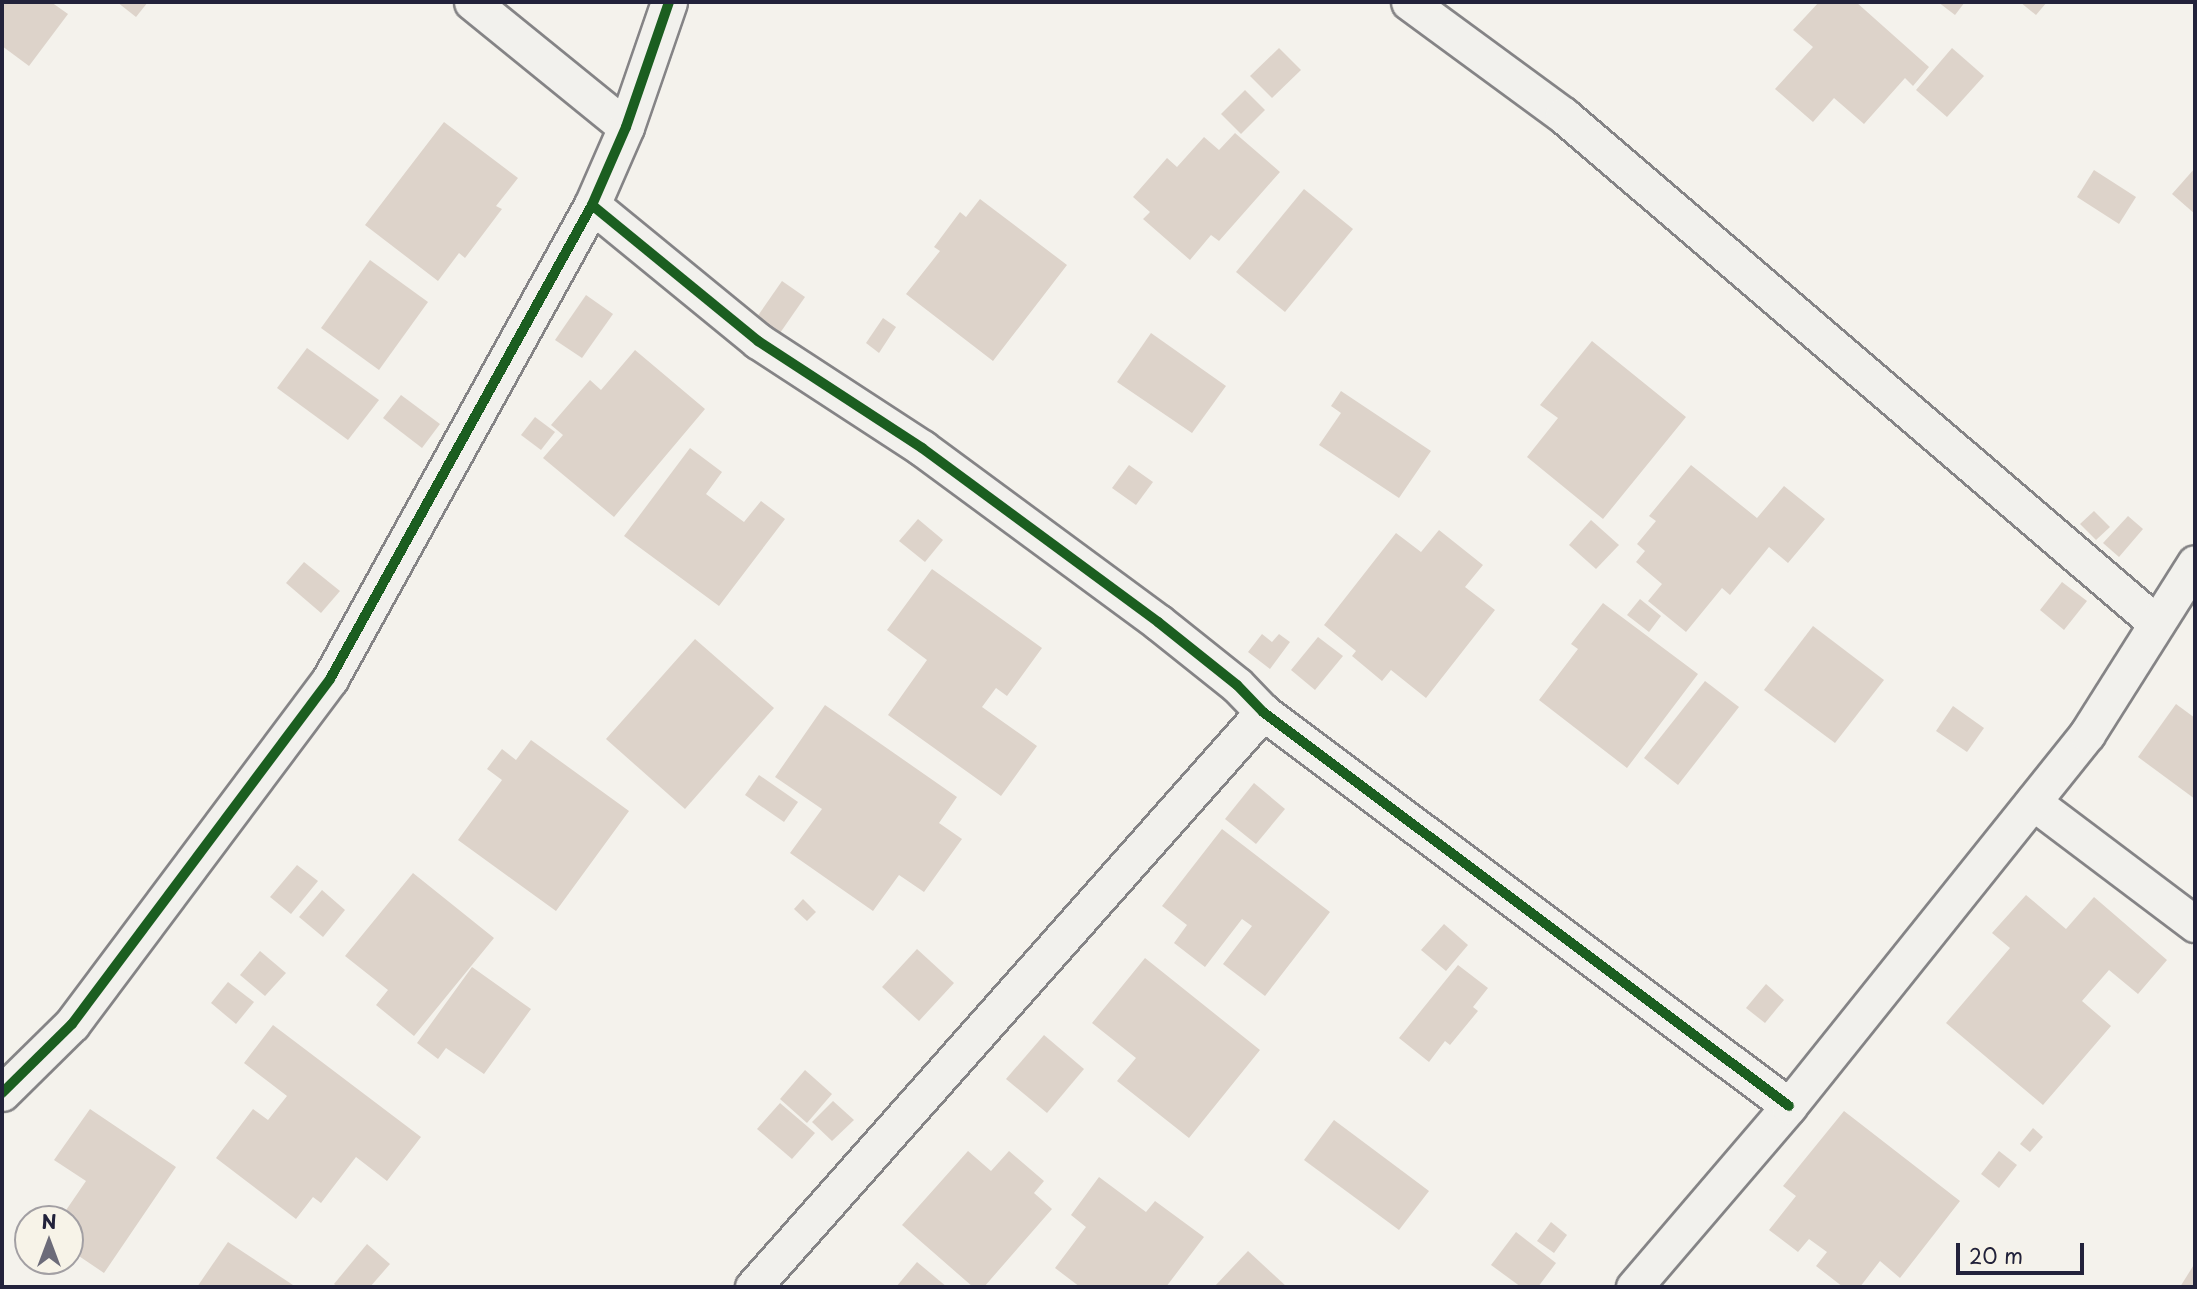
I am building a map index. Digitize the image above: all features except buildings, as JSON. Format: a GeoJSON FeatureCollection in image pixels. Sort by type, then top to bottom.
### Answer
{"type":"FeatureCollection","features":[{"type":"Feature","properties":{"kind":"street"},"geometry":{"type":"LineString","coordinates":[[472,2],[626,127]]}},
{"type":"Feature","properties":{"kind":"street"},"geometry":{"type":"LineString","coordinates":[[2,1093],[72,1024],[330,679],[592,205],[626,127],[669,2]]}},
{"type":"Feature","properties":{"kind":"street"},"geometry":{"type":"LineString","coordinates":[[1409,2],[1563,115],[2155,622]]}},
{"type":"Feature","properties":{"kind":"street"},"geometry":{"type":"LineString","coordinates":[[592,205],[758,341],[922,447],[1158,622],[1237,685],[1263,712],[1789,1106]]}},
{"type":"Feature","properties":{"kind":"street"},"geometry":{"type":"LineString","coordinates":[[1639,1286],[1789,1106],[2087,734],[2155,622],[2195,563]]}},
{"type":"Feature","properties":{"kind":"street"},"geometry":{"type":"LineString","coordinates":[[753,1287],[1263,712]]}},
{"type":"Feature","properties":{"kind":"street"},"geometry":{"type":"LineString","coordinates":[[2033,802],[2195,924]]}},
{"type":"Feature","properties":{"kind":"cycle path"},"geometry":{"type":"LineString","coordinates":[[2,1093],[72,1024],[330,679],[592,205],[626,127],[669,2]]}},
{"type":"Feature","properties":{"kind":"cycle path"},"geometry":{"type":"LineString","coordinates":[[592,205],[758,341],[922,448],[1158,622],[1237,685],[1263,712],[1789,1106]]}}]}
